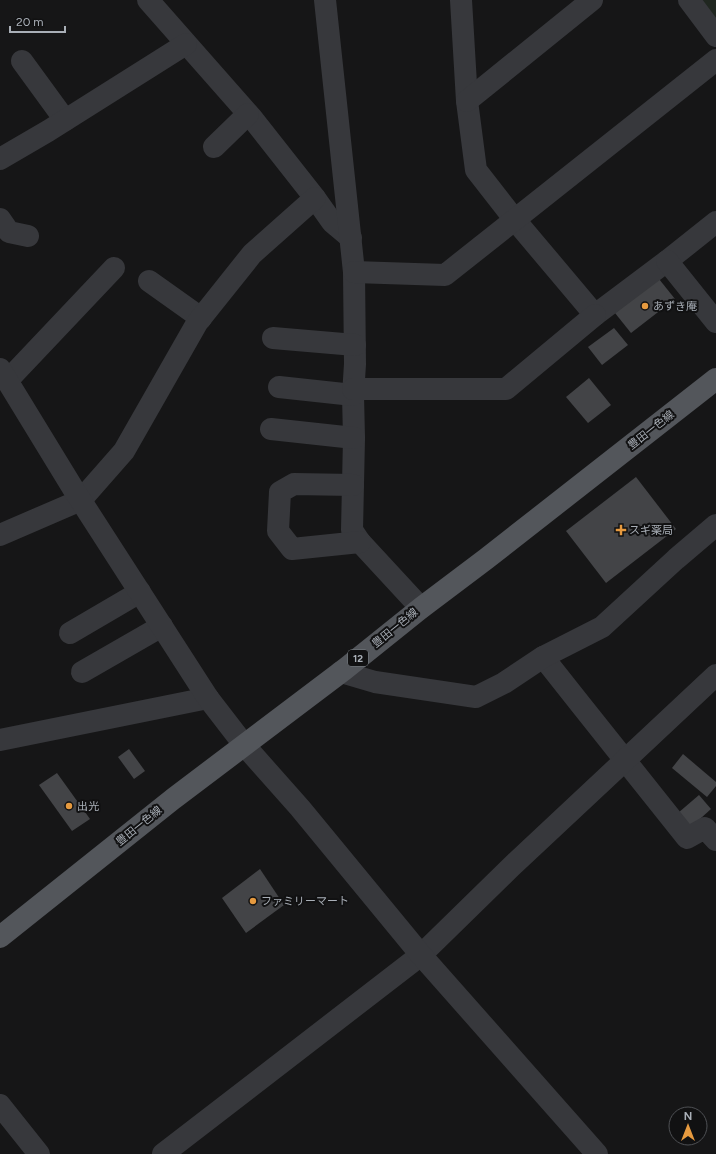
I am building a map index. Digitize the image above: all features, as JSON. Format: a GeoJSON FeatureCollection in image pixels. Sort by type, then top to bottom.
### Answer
{"type":"FeatureCollection","features":[{"type":"Feature","properties":{"kind":"main road","name":"豊田一色線"},"geometry":{"type":"LineString","coordinates":[[0,937],[173,799],[341,672],[716,379]]}},
{"type":"Feature","properties":{"kind":"street"},"geometry":{"type":"LineString","coordinates":[[148,0],[248,114],[315,198],[332,222],[351,238]]}},
{"type":"Feature","properties":{"kind":"street"},"geometry":{"type":"LineString","coordinates":[[325,0],[354,272],[355,364],[353,392],[354,438],[352,530],[360,542],[421,608]]}},
{"type":"Feature","properties":{"kind":"street"},"geometry":{"type":"LineString","coordinates":[[461,0],[467,101],[476,170],[515,220],[595,315]]}},
{"type":"Feature","properties":{"kind":"street"},"geometry":{"type":"LineString","coordinates":[[467,101],[592,0]]}},
{"type":"Feature","properties":{"kind":"street"},"geometry":{"type":"LineString","coordinates":[[689,0],[716,36]]}},
{"type":"Feature","properties":{"kind":"street"},"geometry":{"type":"LineString","coordinates":[[0,159],[186,44]]}},
{"type":"Feature","properties":{"kind":"street"},"geometry":{"type":"LineString","coordinates":[[354,272],[445,275],[716,60]]}},
{"type":"Feature","properties":{"kind":"street"},"geometry":{"type":"LineString","coordinates":[[22,61],[65,120]]}},
{"type":"Feature","properties":{"kind":"street"},"geometry":{"type":"LineString","coordinates":[[214,147],[248,114]]}},
{"type":"Feature","properties":{"kind":"street"},"geometry":{"type":"LineString","coordinates":[[0,535],[81,500],[124,451],[197,323],[252,254],[315,198]]}},
{"type":"Feature","properties":{"kind":"street"},"geometry":{"type":"LineString","coordinates":[[0,219],[9,232],[28,236]]}},
{"type":"Feature","properties":{"kind":"street"},"geometry":{"type":"LineString","coordinates":[[279,387],[353,392],[506,389],[595,315],[716,222]]}},
{"type":"Feature","properties":{"kind":"street"},"geometry":{"type":"LineString","coordinates":[[667,261],[716,322]]}},
{"type":"Feature","properties":{"kind":"street"},"geometry":{"type":"LineString","coordinates":[[114,268],[4,375],[81,500],[208,698],[245,746],[300,808],[421,955],[597,1154]]}},
{"type":"Feature","properties":{"kind":"street"},"geometry":{"type":"LineString","coordinates":[[149,281],[201,318]]}},
{"type":"Feature","properties":{"kind":"street"},"geometry":{"type":"LineString","coordinates":[[274,338],[355,345]]}},
{"type":"Feature","properties":{"kind":"street"},"geometry":{"type":"LineString","coordinates":[[272,429],[354,438]]}},
{"type":"Feature","properties":{"kind":"street"},"geometry":{"type":"LineString","coordinates":[[353,485],[294,484],[280,492],[278,531],[292,549],[360,542]]}},
{"type":"Feature","properties":{"kind":"street"},"geometry":{"type":"LineString","coordinates":[[341,672],[375,682],[476,697],[504,683],[543,657],[602,626],[716,525]]}},
{"type":"Feature","properties":{"kind":"street"},"geometry":{"type":"LineString","coordinates":[[70,633],[140,592]]}},
{"type":"Feature","properties":{"kind":"street"},"geometry":{"type":"LineString","coordinates":[[82,672],[162,626]]}},
{"type":"Feature","properties":{"kind":"street"},"geometry":{"type":"LineString","coordinates":[[543,657],[624,761],[687,838],[705,828],[716,840]]}},
{"type":"Feature","properties":{"kind":"street"},"geometry":{"type":"LineString","coordinates":[[163,1154],[421,955],[511,867],[716,676]]}},
{"type":"Feature","properties":{"kind":"street"},"geometry":{"type":"LineString","coordinates":[[1,737],[208,698]]}},
{"type":"Feature","properties":{"kind":"street"},"geometry":{"type":"LineString","coordinates":[[0,1105],[39,1154]]}},
{"type":"Feature","properties":{"kind":"shaded area"},"geometry":{"type":"Polygon","coordinates":[[[701,0],[716,0],[716,20],[701,0]]]}},
{"type":"Feature","properties":{"kind":"building","name":"あずき庵"},"geometry":{"type":"Polygon","coordinates":[[[659,279],[675,299],[631,333],[615,313],[659,279]]]}},
{"type":"Feature","properties":{"kind":"building"},"geometry":{"type":"Polygon","coordinates":[[[614,328],[628,345],[602,365],[588,347],[614,328]]]}},
{"type":"Feature","properties":{"kind":"building"},"geometry":{"type":"Polygon","coordinates":[[[589,378],[611,405],[588,423],[566,397],[589,378]]]}},
{"type":"Feature","properties":{"kind":"building","name":"スギ薬局"},"geometry":{"type":"Polygon","coordinates":[[[636,477],[676,529],[606,583],[566,531],[636,477]]]}},
{"type":"Feature","properties":{"kind":"building"},"geometry":{"type":"Polygon","coordinates":[[[129,749],[145,771],[134,779],[118,757],[129,749]]]}},
{"type":"Feature","properties":{"kind":"building"},"geometry":{"type":"Polygon","coordinates":[[[683,754],[716,782],[716,786],[707,797],[672,768],[683,754]]]}},
{"type":"Feature","properties":{"kind":"building"},"geometry":{"type":"Polygon","coordinates":[[[57,773],[90,819],[72,831],[39,785],[57,773]]]}},
{"type":"Feature","properties":{"kind":"building"},"geometry":{"type":"Polygon","coordinates":[[[699,795],[711,809],[691,827],[678,813],[699,795]]]}},
{"type":"Feature","properties":{"kind":"building","name":"ファミリーマート"},"geometry":{"type":"Polygon","coordinates":[[[260,869],[284,905],[246,933],[222,898],[260,869]]]}},
{"type":"Feature","properties":{"kind":"place","name":"あずき庵"},"geometry":{"type":"Point","coordinates":[645,306]}},
{"type":"Feature","properties":{"kind":"place","name":"スギ薬局"},"geometry":{"type":"Point","coordinates":[621,530]}},
{"type":"Feature","properties":{"kind":"place","name":"出光"},"geometry":{"type":"Point","coordinates":[69,806]}},
{"type":"Feature","properties":{"kind":"place","name":"ファミリーマート"},"geometry":{"type":"Point","coordinates":[253,901]}}]}
